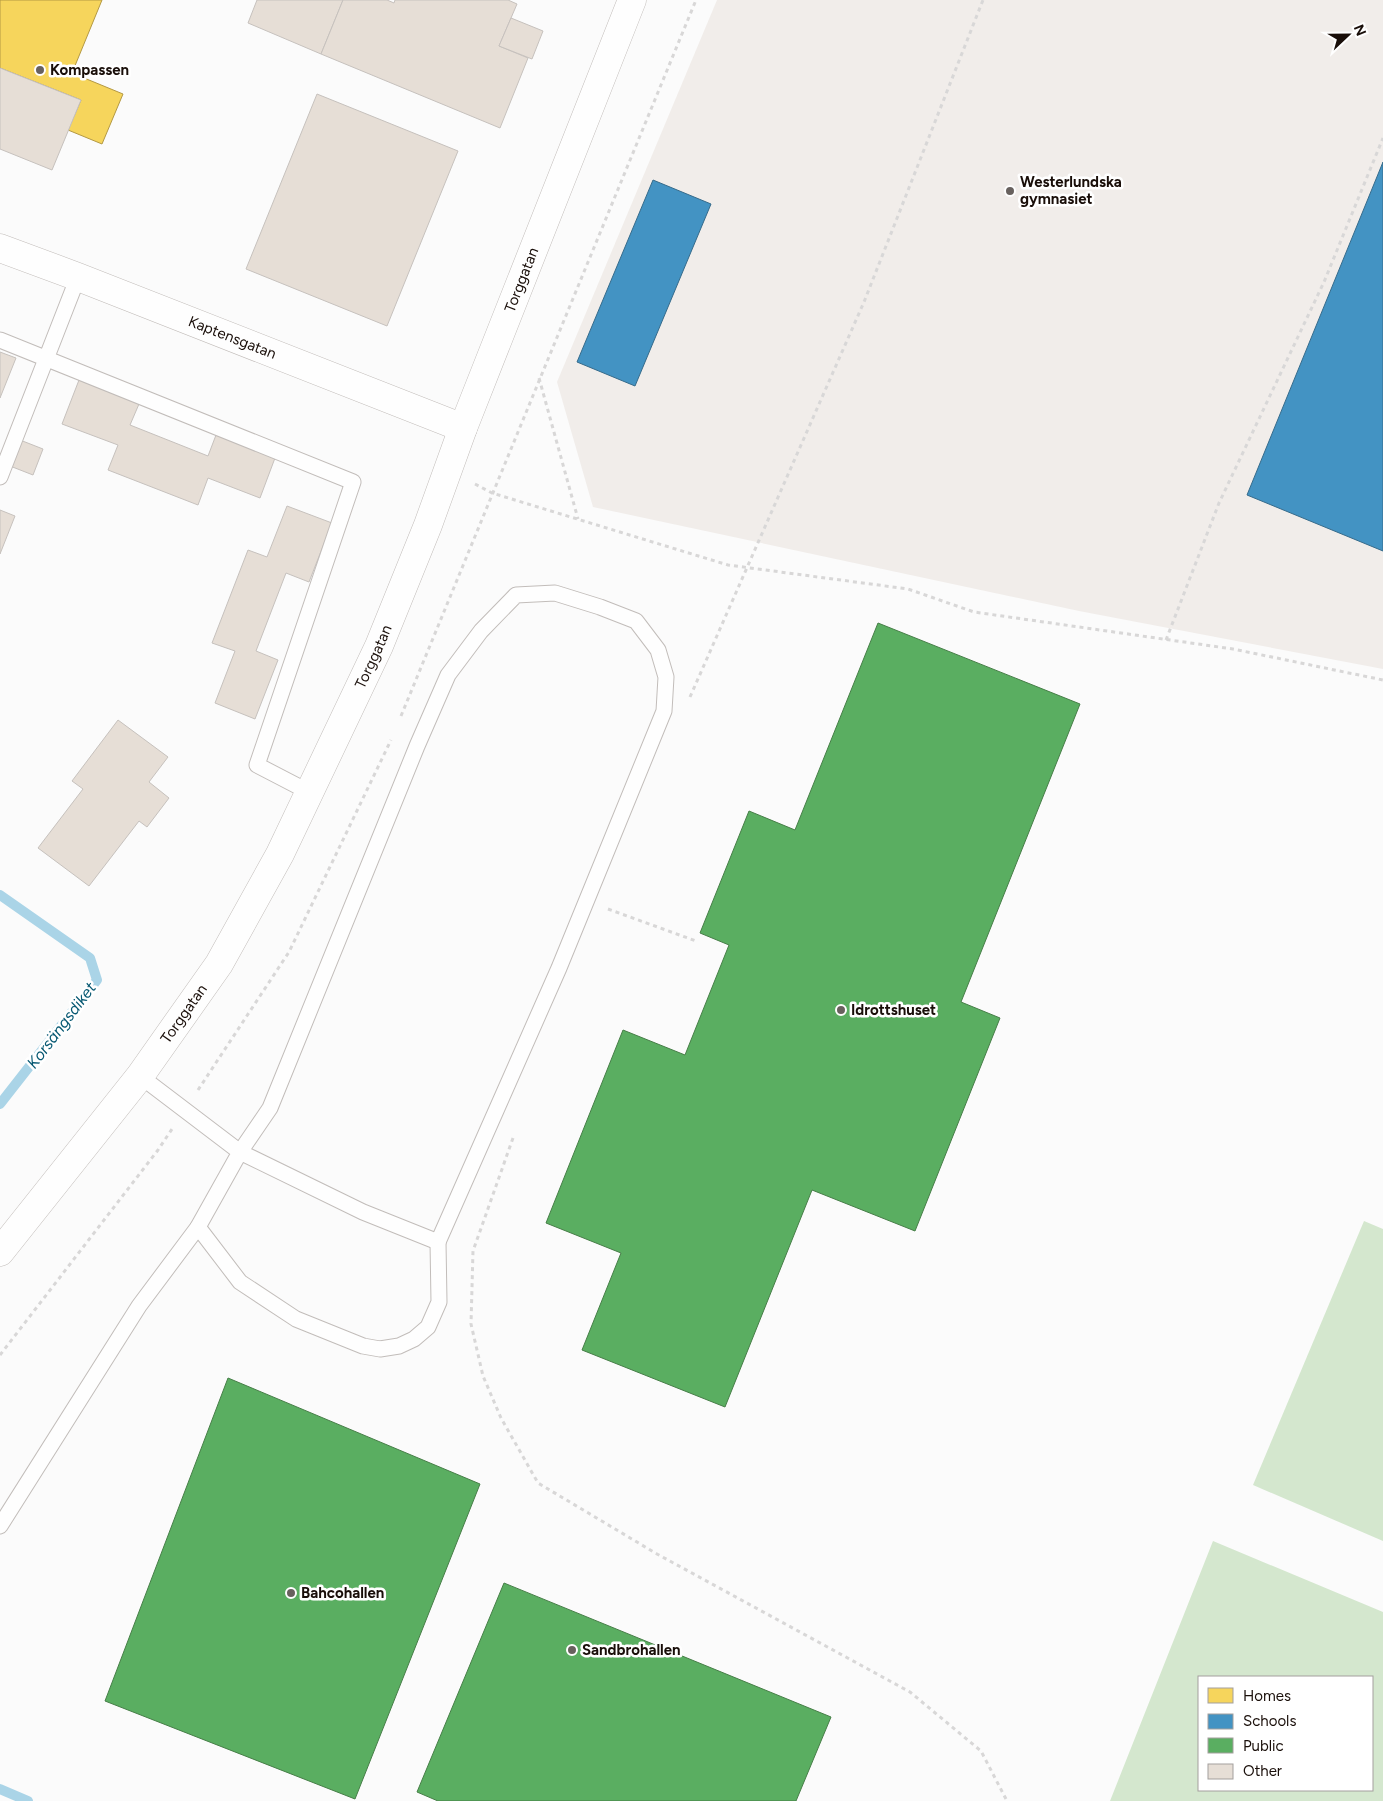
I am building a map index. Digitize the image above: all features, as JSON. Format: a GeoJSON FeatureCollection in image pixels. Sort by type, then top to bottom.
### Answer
{"type":"FeatureCollection","features":[{"type":"Feature","properties":{"kind":"street","name":"Torggatan"},"geometry":{"type":"LineString","coordinates":[[0,1252],[140,1076],[220,964],[280,854],[379,646],[632,0]]}},
{"type":"Feature","properties":{"kind":"street","name":"Kaptensgatan"},"geometry":{"type":"LineString","coordinates":[[0,248],[463,428]]}},
{"type":"Feature","properties":{"kind":"lane"},"geometry":{"type":"LineString","coordinates":[[0,477],[78,277]]}},
{"type":"Feature","properties":{"kind":"lane"},"geometry":{"type":"LineString","coordinates":[[0,340],[353,482],[257,765],[309,792]]}},
{"type":"Feature","properties":{"kind":"lane"},"geometry":{"type":"LineString","coordinates":[[0,1526],[139,1306],[198,1227],[240,1152],[270,1108],[417,746],[448,675],[481,631],[516,595],[555,593],[636,621],[658,650],[666,678],[664,711],[559,968],[438,1242],[440,1302],[428,1326],[414,1339],[399,1346],[380,1349],[363,1346],[296,1319],[240,1282],[198,1227]]}},
{"type":"Feature","properties":{"kind":"lane"},"geometry":{"type":"LineString","coordinates":[[140,1076],[240,1152],[363,1212],[438,1242]]}},
{"type":"Feature","properties":{"kind":"path"},"geometry":{"type":"LineString","coordinates":[[398,725],[539,378],[696,0]]}},
{"type":"Feature","properties":{"kind":"path"},"geometry":{"type":"LineString","coordinates":[[688,701],[864,302],[983,0]]}},
{"type":"Feature","properties":{"kind":"path"},"geometry":{"type":"LineString","coordinates":[[1166,640],[1219,504],[1324,282],[1383,138]]}},
{"type":"Feature","properties":{"kind":"path"},"geometry":{"type":"LineString","coordinates":[[539,378],[578,520]]}},
{"type":"Feature","properties":{"kind":"path"},"geometry":{"type":"LineString","coordinates":[[492,493],[728,565],[908,589],[974,612],[1233,649],[1383,680]]}},
{"type":"Feature","properties":{"kind":"path"},"geometry":{"type":"LineString","coordinates":[[0,1355],[158,1150],[289,952],[394,734]]}},
{"type":"Feature","properties":{"kind":"path"},"geometry":{"type":"LineString","coordinates":[[586,901],[696,941]]}},
{"type":"Feature","properties":{"kind":"path"},"geometry":{"type":"LineString","coordinates":[[515,1132],[473,1251],[471,1324],[487,1384],[501,1418],[538,1483],[657,1554],[910,1692],[981,1751],[1007,1801]]}},
{"type":"Feature","properties":{"kind":"shaded area","name":"Westerlundska gymnasiet"},"geometry":{"type":"Polygon","coordinates":[[[717,0],[1383,0],[1383,669],[1079,611],[593,507],[557,382],[717,0]]]}},
{"type":"Feature","properties":{"kind":"green space"},"geometry":{"type":"Polygon","coordinates":[[[1364,1221],[1383,1229],[1383,1541],[1253,1485],[1364,1221]]]}},
{"type":"Feature","properties":{"kind":"green space"},"geometry":{"type":"Polygon","coordinates":[[[1213,1541],[1383,1612],[1383,1801],[1110,1801],[1213,1541]]]}},
{"type":"Feature","properties":{"kind":"building: Homes","name":"Kompassen"},"geometry":{"type":"Polygon","coordinates":[[[0,0],[102,0],[72,73],[123,94],[102,144],[68,130],[81,100],[0,68],[0,0]]]}},
{"type":"Feature","properties":{"kind":"building: Schools"},"geometry":{"type":"Polygon","coordinates":[[[1383,162],[1383,551],[1247,495],[1383,162]]]}},
{"type":"Feature","properties":{"kind":"building: Schools"},"geometry":{"type":"Polygon","coordinates":[[[653,180],[711,204],[635,386],[577,362],[653,180]]]}},
{"type":"Feature","properties":{"kind":"building: Public","name":"Idrottshuset"},"geometry":{"type":"Polygon","coordinates":[[[878,623],[1080,704],[961,1002],[1000,1018],[915,1231],[812,1190],[725,1407],[582,1350],[621,1253],[546,1223],[623,1030],[685,1055],[729,945],[700,933],[749,811],[795,830],[878,623]]]}},
{"type":"Feature","properties":{"kind":"building: Public","name":"Bahcohallen"},"geometry":{"type":"Polygon","coordinates":[[[228,1378],[480,1484],[355,1799],[105,1701],[228,1378]]]}},
{"type":"Feature","properties":{"kind":"building: Public","name":"Sandbrohallen"},"geometry":{"type":"Polygon","coordinates":[[[504,1583],[831,1717],[796,1801],[438,1801],[417,1792],[504,1583]]]}},
{"type":"Feature","properties":{"kind":"building: Other"},"geometry":{"type":"Polygon","coordinates":[[[257,0],[343,0],[321,54],[248,23],[257,0]]]}},
{"type":"Feature","properties":{"kind":"building: Other"},"geometry":{"type":"Polygon","coordinates":[[[343,0],[387,0],[394,3],[395,0],[508,0],[517,4],[499,46],[528,58],[500,128],[321,54],[343,0]]]}},
{"type":"Feature","properties":{"kind":"building: Other"},"geometry":{"type":"Polygon","coordinates":[[[511,18],[543,31],[532,59],[499,46],[511,18]]]}},
{"type":"Feature","properties":{"kind":"building: Other"},"geometry":{"type":"Polygon","coordinates":[[[0,68],[81,100],[52,170],[0,149],[0,68]]]}},
{"type":"Feature","properties":{"kind":"building: Other"},"geometry":{"type":"Polygon","coordinates":[[[317,94],[458,151],[387,326],[246,269],[317,94]]]}},
{"type":"Feature","properties":{"kind":"building: Other"},"geometry":{"type":"Polygon","coordinates":[[[0,352],[16,358],[0,398],[0,352]]]}},
{"type":"Feature","properties":{"kind":"building: Other"},"geometry":{"type":"Polygon","coordinates":[[[79,380],[139,404],[130,425],[208,456],[216,435],[275,458],[260,498],[208,478],[198,505],[108,470],[118,445],[62,424],[79,380]]]}},
{"type":"Feature","properties":{"kind":"building: Other"},"geometry":{"type":"Polygon","coordinates":[[[20,440],[43,449],[33,475],[10,466],[20,440]]]}},
{"type":"Feature","properties":{"kind":"building: Other"},"geometry":{"type":"Polygon","coordinates":[[[287,506],[332,523],[309,582],[286,573],[256,651],[278,660],[255,719],[215,703],[235,651],[212,643],[248,550],[267,557],[287,506]]]}},
{"type":"Feature","properties":{"kind":"building: Other"},"geometry":{"type":"Polygon","coordinates":[[[0,510],[15,516],[0,554],[0,510]]]}},
{"type":"Feature","properties":{"kind":"building: Other"},"geometry":{"type":"Polygon","coordinates":[[[118,720],[168,757],[149,782],[169,798],[147,827],[139,821],[89,886],[38,848],[83,789],[72,781],[118,720]]]}},
{"type":"Feature","properties":{"kind":"waterway","name":"Korsängsdiket"},"geometry":{"type":"LineString","coordinates":[[0,895],[90,958],[97,980],[0,1104]]}},
{"type":"Feature","properties":{"kind":"waterway","name":"Korsängsdiket"},"geometry":{"type":"LineString","coordinates":[[0,1789],[28,1801]]}},
{"type":"Feature","properties":{"kind":"place","name":"Kompassen"},"geometry":{"type":"Point","coordinates":[40,70]}},
{"type":"Feature","properties":{"kind":"place","name":"Westerlundska gymnasiet"},"geometry":{"type":"Point","coordinates":[1010,191]}},
{"type":"Feature","properties":{"kind":"place","name":"Idrottshuset"},"geometry":{"type":"Point","coordinates":[841,1010]}},
{"type":"Feature","properties":{"kind":"place","name":"Bahcohallen"},"geometry":{"type":"Point","coordinates":[291,1593]}},
{"type":"Feature","properties":{"kind":"place","name":"Sandbrohallen"},"geometry":{"type":"Point","coordinates":[572,1650]}}]}
